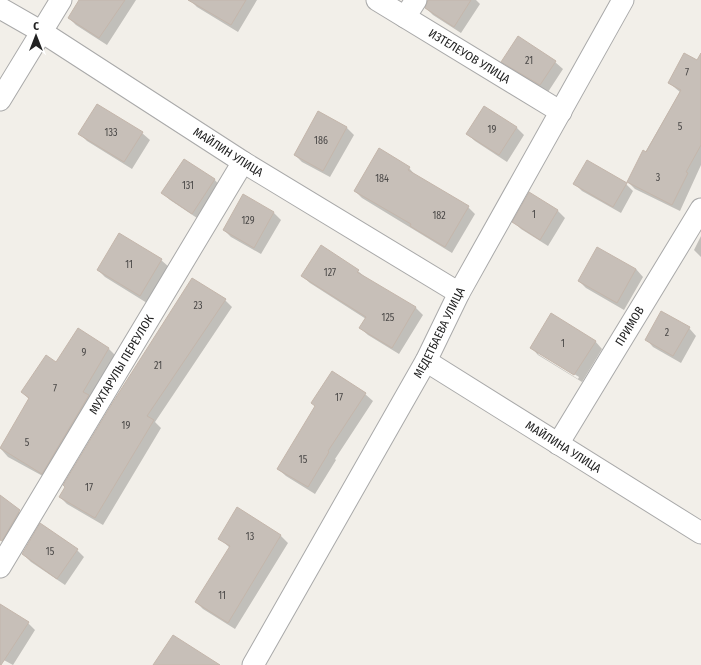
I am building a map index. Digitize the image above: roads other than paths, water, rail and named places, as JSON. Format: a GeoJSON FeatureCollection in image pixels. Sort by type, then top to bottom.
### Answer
{"type":"FeatureCollection","features":[{"type":"Feature","properties":{"kind":"street"},"geometry":{"type":"LineString","coordinates":[[0,100],[61,0]]}},
{"type":"Feature","properties":{"kind":"street","name":"ИЗТЕЛЕУОВ УЛИЦА"},"geometry":{"type":"LineString","coordinates":[[378,0],[411,9],[560,112]]}},
{"type":"Feature","properties":{"kind":"street","name":"МЕДЕТБАЕВА УЛИЦА"},"geometry":{"type":"LineString","coordinates":[[253,665],[426,361],[459,293],[623,0]]}},
{"type":"Feature","properties":{"kind":"street","name":"МАЙЛИН УЛИЦА"},"geometry":{"type":"LineString","coordinates":[[0,8],[42,32],[243,162],[459,293]]}},
{"type":"Feature","properties":{"kind":"street","name":"МУХТАРУЛЫ ПЕРЕУЛОК"},"geometry":{"type":"LineString","coordinates":[[0,567],[243,162]]}},
{"type":"Feature","properties":{"kind":"street","name":"ПРИМОВ"},"geometry":{"type":"LineString","coordinates":[[558,444],[701,209]]}},
{"type":"Feature","properties":{"kind":"street","name":"МАЙЛИНА УЛИЦА"},"geometry":{"type":"LineString","coordinates":[[426,361],[701,533]]}}]}
